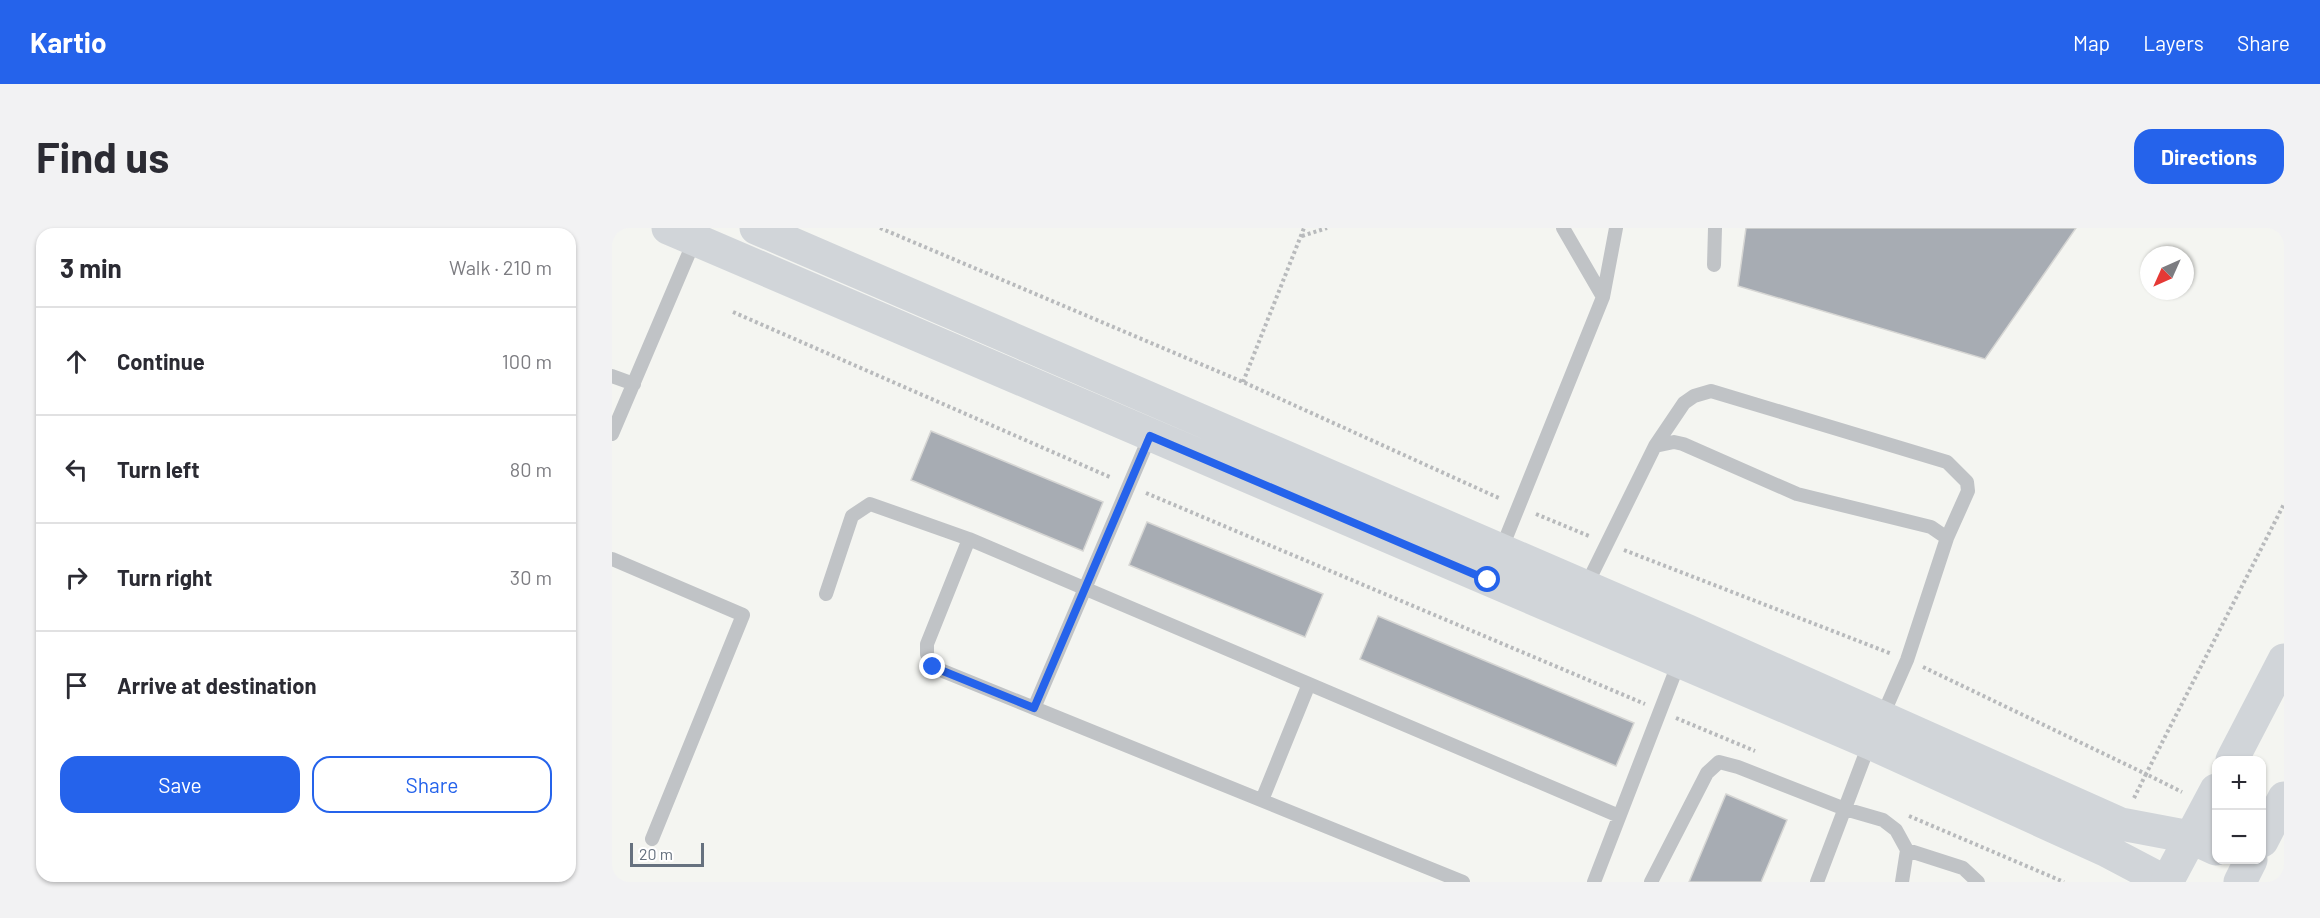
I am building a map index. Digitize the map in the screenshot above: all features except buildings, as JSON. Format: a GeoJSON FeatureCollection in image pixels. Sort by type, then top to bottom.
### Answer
{"type":"FeatureCollection","features":[{"type":"Feature","properties":{"kind":"main road"},"geometry":{"type":"LineString","coordinates":[[756,228],[1495,565],[1876,730],[2166,882],[2203,843],[2212,809]]}},
{"type":"Feature","properties":{"kind":"main road"},"geometry":{"type":"LineString","coordinates":[[795,228],[816,254]]}},
{"type":"Feature","properties":{"kind":"main road"},"geometry":{"type":"LineString","coordinates":[[682,234],[1150,436],[1495,565]]}},
{"type":"Feature","properties":{"kind":"main road"},"geometry":{"type":"LineString","coordinates":[[1579,601],[1679,662],[1876,730],[2121,824],[2203,843]]}},
{"type":"Feature","properties":{"kind":"main road"},"geometry":{"type":"LineString","coordinates":[[2234,756],[2284,660]]}},
{"type":"Feature","properties":{"kind":"main road"},"geometry":{"type":"LineString","coordinates":[[2266,830],[2284,798]]}},
{"type":"Feature","properties":{"kind":"lane"},"geometry":{"type":"LineString","coordinates":[[1563,228],[1603,297]]}},
{"type":"Feature","properties":{"kind":"lane"},"geometry":{"type":"LineString","coordinates":[[1495,565],[1603,297],[1616,228]]}},
{"type":"Feature","properties":{"kind":"lane"},"geometry":{"type":"LineString","coordinates":[[1714,265],[1715,228]]}},
{"type":"Feature","properties":{"kind":"lane"},"geometry":{"type":"LineString","coordinates":[[612,434],[634,384],[682,234]]}},
{"type":"Feature","properties":{"kind":"lane"},"geometry":{"type":"LineString","coordinates":[[612,376],[634,384]]}},
{"type":"Feature","properties":{"kind":"lane"},"geometry":{"type":"LineString","coordinates":[[1579,601],[1655,446],[1684,403],[1694,396],[1712,391],[1947,462],[1967,482],[1968,491],[1947,538],[1907,660],[1876,730],[1817,882]]}},
{"type":"Feature","properties":{"kind":"lane"},"geometry":{"type":"LineString","coordinates":[[1034,708],[1083,588],[1150,436]]}},
{"type":"Feature","properties":{"kind":"lane"},"geometry":{"type":"LineString","coordinates":[[1655,446],[1674,442],[1683,444],[1797,494],[1931,527],[1947,538]]}},
{"type":"Feature","properties":{"kind":"lane"},"geometry":{"type":"LineString","coordinates":[[826,594],[852,516],[870,504],[969,539],[1619,816]]}},
{"type":"Feature","properties":{"kind":"lane"},"geometry":{"type":"LineString","coordinates":[[969,539],[930,634],[927,654],[933,667],[1463,882]]}},
{"type":"Feature","properties":{"kind":"lane"},"geometry":{"type":"LineString","coordinates":[[612,559],[743,615],[652,839]]}},
{"type":"Feature","properties":{"kind":"lane"},"geometry":{"type":"LineString","coordinates":[[1594,882],[1679,662]]}},
{"type":"Feature","properties":{"kind":"lane"},"geometry":{"type":"LineString","coordinates":[[1262,800],[1309,684]]}},
{"type":"Feature","properties":{"kind":"lane"},"geometry":{"type":"LineString","coordinates":[[1651,882],[1707,773],[1719,762],[1738,767],[1845,809],[1883,820],[1896,830],[1907,850],[1902,882]]}},
{"type":"Feature","properties":{"kind":"lane"},"geometry":{"type":"LineString","coordinates":[[1907,850],[1963,868],[1978,882]]}},
{"type":"Feature","properties":{"kind":"path"},"geometry":{"type":"LineString","coordinates":[[880,228],[1243,382],[1519,507],[1907,660],[2183,793]]}},
{"type":"Feature","properties":{"kind":"path"},"geometry":{"type":"LineString","coordinates":[[1243,382],[1304,228]]}},
{"type":"Feature","properties":{"kind":"path"},"geometry":{"type":"LineString","coordinates":[[1301,236],[1327,228]]}},
{"type":"Feature","properties":{"kind":"path"},"geometry":{"type":"LineString","coordinates":[[733,312],[1128,486],[1766,755]]}},
{"type":"Feature","properties":{"kind":"path"},"geometry":{"type":"LineString","coordinates":[[2146,774],[2284,504]]}},
{"type":"Feature","properties":{"kind":"path"},"geometry":{"type":"LineString","coordinates":[[1904,814],[2064,882]]}},
{"type":"Feature","properties":{"kind":"route"},"geometry":{"type":"LineString","coordinates":[[933,667],[1034,708],[1083,588],[1150,436],[1488,580]]}}]}
